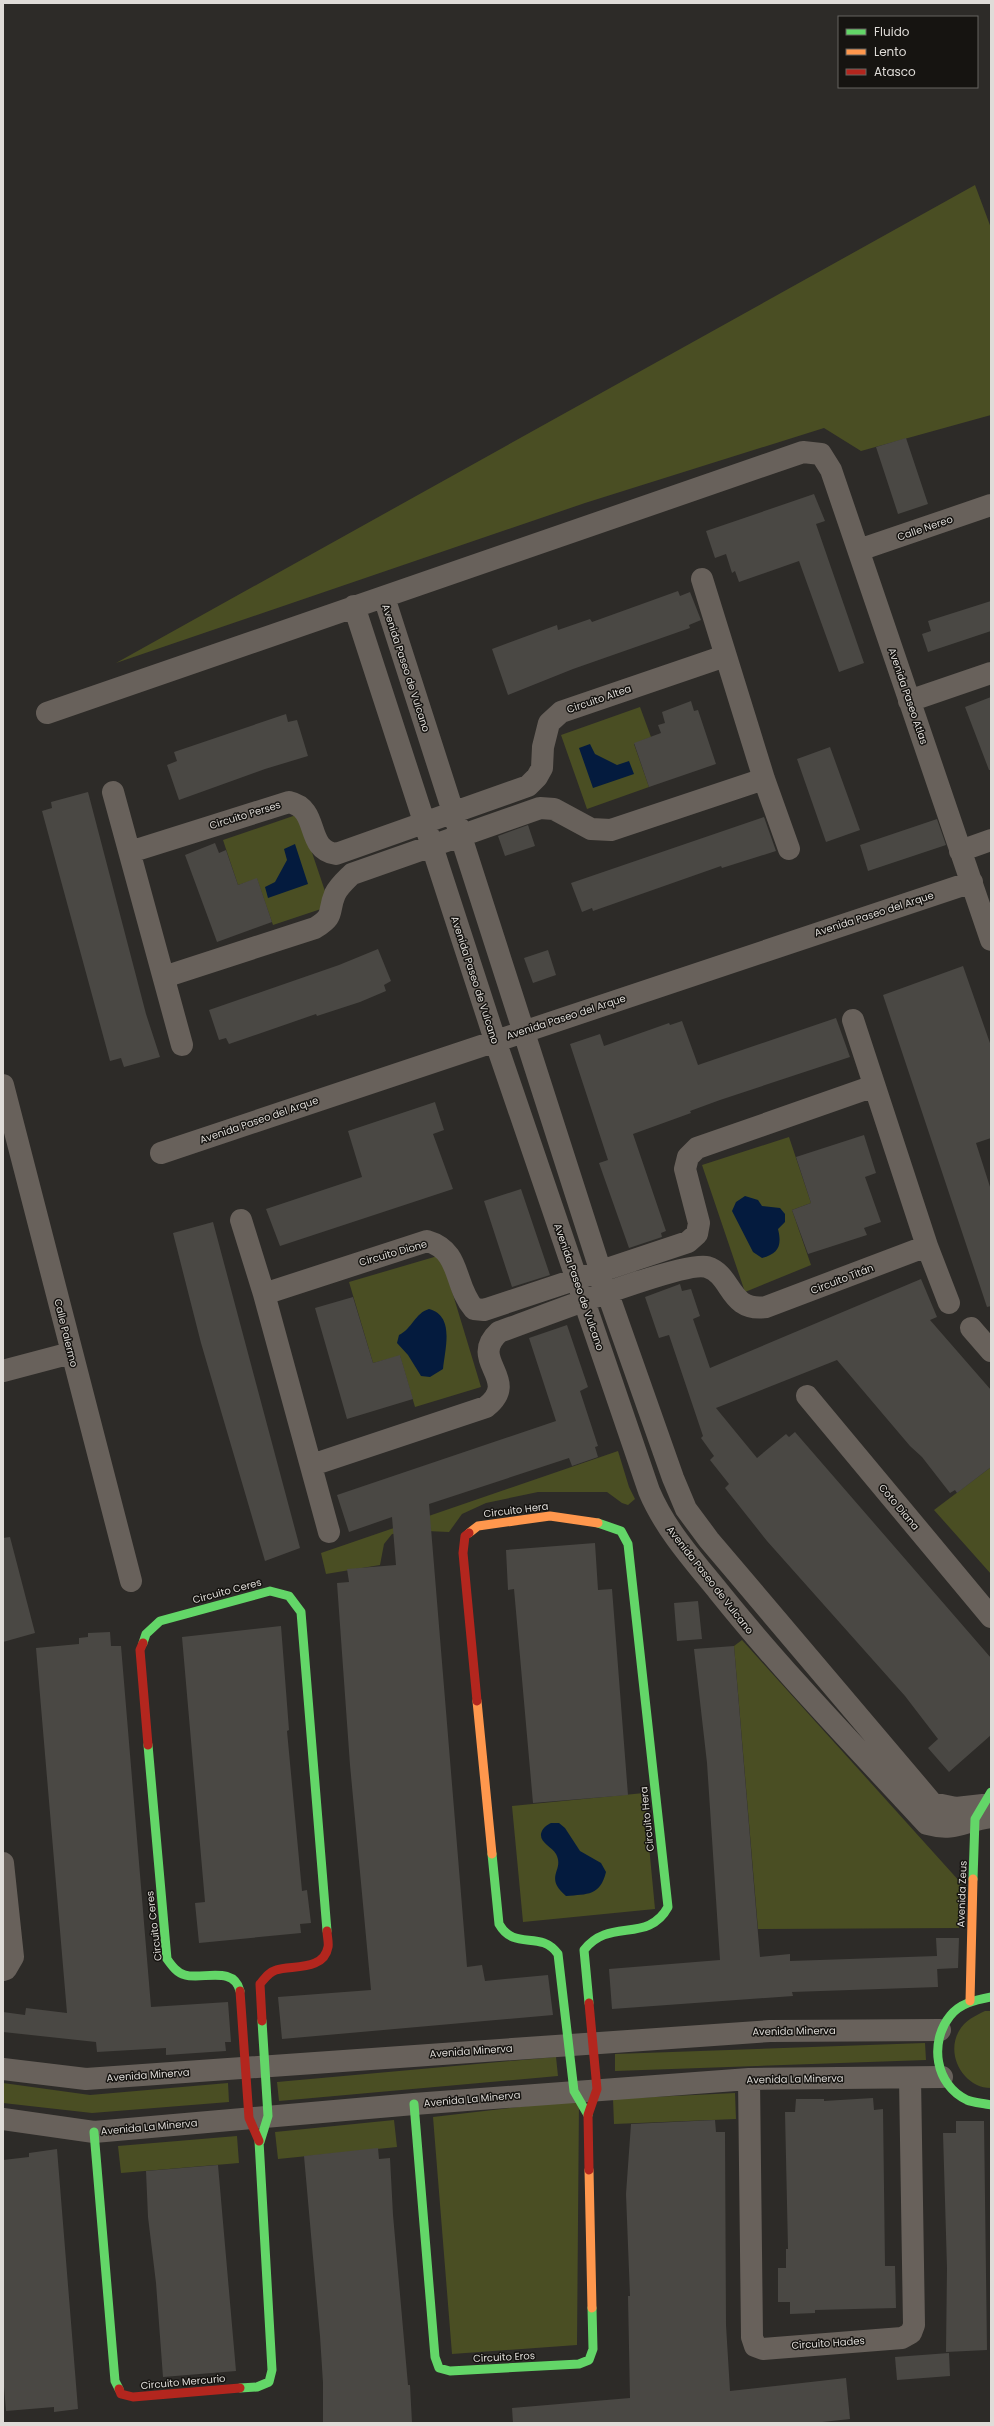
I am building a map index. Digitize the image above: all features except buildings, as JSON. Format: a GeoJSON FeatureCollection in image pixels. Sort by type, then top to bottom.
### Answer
{"type":"FeatureCollection","features":[{"type":"Feature","properties":{"kind":"street","name":"Avenida Paseo Atlas"},"geometry":{"type":"LineString","coordinates":[[384,597],[803,452],[821,454],[831,470],[991,940]]}},
{"type":"Feature","properties":{"kind":"street","name":"Calle Nereo"},"geometry":{"type":"LineString","coordinates":[[858,550],[991,505]]}},
{"type":"Feature","properties":{"kind":"street"},"geometry":{"type":"LineString","coordinates":[[702,578],[764,779],[789,849]]}},
{"type":"Feature","properties":{"kind":"street"},"geometry":{"type":"LineString","coordinates":[[47,713],[354,606],[384,597]]}},
{"type":"Feature","properties":{"kind":"street","name":"Avenida Paseo de Vulcano"},"geometry":{"type":"LineString","coordinates":[[384,597],[459,836],[600,1271],[686,1509],[709,1540],[772,1616],[932,1803],[956,1808],[985,1808]]}},
{"type":"Feature","properties":{"kind":"street","name":"Avenida Paseo de Vulcano"},"geometry":{"type":"LineString","coordinates":[[354,606],[495,1040],[584,1302],[658,1512],[676,1539],[752,1634],[927,1824],[942,1828],[958,1827],[985,1808]]}},
{"type":"Feature","properties":{"kind":"street","name":"Circuito Altea"},"geometry":{"type":"LineString","coordinates":[[424,823],[528,786],[537,777],[542,768],[543,747],[549,723],[561,712],[725,656]]}},
{"type":"Feature","properties":{"kind":"street"},"geometry":{"type":"LineString","coordinates":[[910,701],[991,673]]}},
{"type":"Feature","properties":{"kind":"street"},"geometry":{"type":"LineString","coordinates":[[164,977],[315,928],[324,922],[332,913],[335,894],[342,883],[352,874],[540,808],[554,809],[591,829],[611,830],[764,779]]}},
{"type":"Feature","properties":{"kind":"street"},"geometry":{"type":"LineString","coordinates":[[113,792],[182,1045]]}},
{"type":"Feature","properties":{"kind":"street","name":"Circuito Perses"},"geometry":{"type":"LineString","coordinates":[[130,852],[289,802],[299,804],[306,811],[318,845],[326,853],[336,854],[424,823]]}},
{"type":"Feature","properties":{"kind":"street"},"geometry":{"type":"LineString","coordinates":[[960,851],[991,840]]}},
{"type":"Feature","properties":{"kind":"street","name":"Avenida Paseo del Arque"},"geometry":{"type":"LineString","coordinates":[[162,1153],[495,1040],[972,882]]}},
{"type":"Feature","properties":{"kind":"street"},"geometry":{"type":"LineString","coordinates":[[853,1020],[928,1246],[949,1302]]}},
{"type":"Feature","properties":{"kind":"street","name":"Calle Palermo"},"geometry":{"type":"LineString","coordinates":[[3,1085],[131,1581]]}},
{"type":"Feature","properties":{"kind":"street"},"geometry":{"type":"LineString","coordinates":[[600,1271],[688,1242],[697,1234],[699,1223],[685,1168],[688,1157],[697,1148],[874,1086]]}},
{"type":"Feature","properties":{"kind":"street"},"geometry":{"type":"LineString","coordinates":[[241,1220],[264,1294],[312,1465],[329,1532]]}},
{"type":"Feature","properties":{"kind":"street","name":"Circuito Dione"},"geometry":{"type":"LineString","coordinates":[[264,1294],[427,1241],[440,1245],[449,1253],[467,1301],[474,1309],[484,1310],[600,1271]]}},
{"type":"Feature","properties":{"kind":"street","name":"Circuito Titán"},"geometry":{"type":"LineString","coordinates":[[608,1294],[670,1272],[695,1267],[707,1268],[715,1273],[742,1304],[753,1309],[766,1307],[928,1246]]}},
{"type":"Feature","properties":{"kind":"street"},"geometry":{"type":"LineString","coordinates":[[312,1465],[486,1408],[495,1400],[500,1388],[488,1352],[490,1340],[499,1332],[608,1294]]}},
{"type":"Feature","properties":{"kind":"street"},"geometry":{"type":"LineString","coordinates":[[971,1328],[991,1351]]}},
{"type":"Feature","properties":{"kind":"street"},"geometry":{"type":"LineString","coordinates":[[3,1371],[72,1353]]}},
{"type":"Feature","properties":{"kind":"street","name":"Coto Diana"},"geometry":{"type":"LineString","coordinates":[[807,1396],[991,1617]]}},
{"type":"Feature","properties":{"kind":"street","name":"Circuito Hera"},"geometry":{"type":"LineString","coordinates":[[574,2091],[558,1954],[554,1946],[546,1941],[516,1939],[506,1935],[499,1924],[463,1553],[465,1536],[478,1526],[550,1516],[608,1525],[621,1531],[628,1544],[668,1907],[665,1917],[656,1925],[597,1935],[588,1941],[584,1950],[597,2089]]}},
{"type":"Feature","properties":{"kind":"street","name":"Circuito Ceres"},"geometry":{"type":"LineString","coordinates":[[244,2068],[240,1989],[234,1979],[223,1975],[183,1976],[174,1971],[167,1959],[140,1650],[146,1634],[160,1622],[270,1591],[289,1596],[301,1612],[328,1948],[323,1959],[312,1967],[275,1970],[265,1975],[262,1980],[260,1984],[266,2067]]}},
{"type":"Feature","properties":{"kind":"street"},"geometry":{"type":"LineString","coordinates":[[752,1634],[772,1616]]}},
{"type":"Feature","properties":{"kind":"street","name":"Avenida Zeus"},"geometry":{"type":"LineString","coordinates":[[970,2001],[985,1808]]}},
{"type":"Feature","properties":{"kind":"street"},"geometry":{"type":"LineString","coordinates":[[3,1863],[13,1957],[6,1969],[3,1970]]}},
{"type":"Feature","properties":{"kind":"street"},"geometry":{"type":"LineString","coordinates":[[991,1997],[970,2001],[952,2013],[940,2030],[936,2046],[936,2062],[942,2077],[954,2092],[971,2102],[991,2105]]}},
{"type":"Feature","properties":{"kind":"street","name":"Avenida Minerva"},"geometry":{"type":"LineString","coordinates":[[3,2069],[86,2079],[593,2042],[770,2031],[940,2030]]}},
{"type":"Feature","properties":{"kind":"street","name":"Circuito Mercurio"},"geometry":{"type":"LineString","coordinates":[[94,2132],[115,2381],[121,2394],[133,2397],[257,2387],[269,2382],[272,2370],[259,2117],[266,2067]]}},
{"type":"Feature","properties":{"kind":"street","name":"Circuito Mercurio"},"geometry":{"type":"LineString","coordinates":[[244,2068],[259,2117],[260,2142]]}},
{"type":"Feature","properties":{"kind":"street","name":"Avenida La Minerva"},"geometry":{"type":"LineString","coordinates":[[3,2119],[94,2132],[597,2089],[749,2079],[942,2077]]}},
{"type":"Feature","properties":{"kind":"street","name":"Circuito Hades"},"geometry":{"type":"LineString","coordinates":[[749,2079],[752,2337],[755,2346],[763,2348],[902,2338],[911,2334],[914,2325],[910,2078]]}},
{"type":"Feature","properties":{"kind":"street","name":"Circuito Eros"},"geometry":{"type":"LineString","coordinates":[[414,2104],[435,2357],[439,2368],[450,2371],[579,2364],[589,2360],[593,2349],[588,2115],[597,2089]]}},
{"type":"Feature","properties":{"kind":"street","name":"Circuito Eros"},"geometry":{"type":"LineString","coordinates":[[574,2091],[588,2115]]}},
{"type":"Feature","properties":{"kind":"green space"},"geometry":{"type":"Polygon","coordinates":[[[975,185],[991,228],[991,415],[861,451],[824,428],[585,503],[116,663],[975,185]]]}},
{"type":"Feature","properties":{"kind":"green space"},"geometry":{"type":"Polygon","coordinates":[[[640,707],[651,737],[634,744],[649,787],[587,809],[561,735],[640,707]]]}},
{"type":"Feature","properties":{"kind":"green space"},"geometry":{"type":"Polygon","coordinates":[[[299,814],[330,906],[273,925],[257,879],[238,885],[223,840],[299,814]]]}},
{"type":"Feature","properties":{"kind":"green space"},"geometry":{"type":"Polygon","coordinates":[[[789,1137],[811,1203],[792,1210],[811,1265],[745,1292],[702,1165],[789,1137]]]}},
{"type":"Feature","properties":{"kind":"green space"},"geometry":{"type":"Polygon","coordinates":[[[441,1255],[481,1387],[415,1407],[400,1356],[373,1363],[349,1282],[441,1255]]]}},
{"type":"Feature","properties":{"kind":"green space"},"geometry":{"type":"Polygon","coordinates":[[[618,1451],[629,1487],[635,1499],[628,1505],[622,1503],[607,1492],[538,1492],[486,1503],[462,1514],[449,1532],[427,1531],[392,1534],[384,1544],[380,1565],[326,1574],[321,1553],[618,1451]]]}},
{"type":"Feature","properties":{"kind":"green space"},"geometry":{"type":"Polygon","coordinates":[[[991,1467],[991,1574],[934,1510],[991,1467]]]}},
{"type":"Feature","properties":{"kind":"green space"},"geometry":{"type":"Polygon","coordinates":[[[742,1640],[961,1883],[959,1928],[758,1929],[734,1646],[742,1640]]]}},
{"type":"Feature","properties":{"kind":"green space"},"geometry":{"type":"Polygon","coordinates":[[[644,1793],[655,1909],[523,1922],[512,1806],[644,1793]]]}},
{"type":"Feature","properties":{"kind":"green space"},"geometry":{"type":"Polygon","coordinates":[[[985,2011],[991,2011],[991,2088],[981,2087],[965,2076],[956,2060],[954,2050],[955,2040],[961,2027],[970,2019],[985,2011]]]}},
{"type":"Feature","properties":{"kind":"green space"},"geometry":{"type":"Polygon","coordinates":[[[925,2043],[926,2060],[615,2071],[615,2054],[925,2043]]]}},
{"type":"Feature","properties":{"kind":"green space"},"geometry":{"type":"Polygon","coordinates":[[[556,2057],[558,2076],[279,2101],[277,2082],[556,2057]]]}},
{"type":"Feature","properties":{"kind":"green space"},"geometry":{"type":"Polygon","coordinates":[[[3,2083],[90,2095],[228,2083],[229,2102],[92,2113],[3,2103],[3,2083]]]}},
{"type":"Feature","properties":{"kind":"green space"},"geometry":{"type":"Polygon","coordinates":[[[735,2093],[736,2119],[614,2124],[613,2099],[735,2093]]]}},
{"type":"Feature","properties":{"kind":"green space"},"geometry":{"type":"Polygon","coordinates":[[[579,2100],[577,2345],[452,2354],[433,2117],[579,2100]]]}},
{"type":"Feature","properties":{"kind":"green space"},"geometry":{"type":"Polygon","coordinates":[[[394,2120],[397,2147],[278,2159],[275,2132],[394,2120]]]}},
{"type":"Feature","properties":{"kind":"green space"},"geometry":{"type":"Polygon","coordinates":[[[237,2136],[239,2163],[121,2173],[118,2146],[237,2136]]]}},
{"type":"Feature","properties":{"kind":"water"},"geometry":{"type":"Polygon","coordinates":[[[590,744],[595,754],[617,765],[629,761],[634,774],[593,788],[579,748],[590,744]]]}},
{"type":"Feature","properties":{"kind":"water"},"geometry":{"type":"Polygon","coordinates":[[[295,844],[308,884],[268,898],[265,887],[275,882],[287,860],[284,849],[295,844]]]}},
{"type":"Feature","properties":{"kind":"water"},"geometry":{"type":"Polygon","coordinates":[[[745,1196],[758,1200],[762,1206],[780,1208],[785,1214],[785,1222],[778,1229],[780,1240],[778,1248],[772,1254],[762,1258],[753,1252],[732,1211],[736,1202],[745,1196]]]}},
{"type":"Feature","properties":{"kind":"water"},"geometry":{"type":"Polygon","coordinates":[[[429,1309],[437,1313],[442,1318],[446,1334],[443,1369],[430,1377],[421,1376],[408,1355],[397,1343],[399,1335],[407,1329],[420,1314],[429,1309]]]}},
{"type":"Feature","properties":{"kind":"water"},"geometry":{"type":"Polygon","coordinates":[[[551,1823],[559,1823],[565,1828],[580,1851],[601,1863],[606,1872],[597,1890],[587,1894],[566,1896],[559,1889],[555,1878],[558,1865],[556,1854],[542,1840],[541,1837],[542,1830],[551,1823]]]}},
{"type":"Feature","properties":{"kind":"traffic: fast"},"geometry":{"type":"LineString","coordinates":[[589,2003],[584,1950],[594,1940],[605,1935],[650,1925],[660,1918],[668,1907],[628,1544],[621,1531],[598,1523]]}},
{"type":"Feature","properties":{"kind":"traffic: fast"},"geometry":{"type":"LineString","coordinates":[[143,1643],[146,1634],[160,1621],[270,1591],[289,1596],[301,1612],[327,1931]]}},
{"type":"Feature","properties":{"kind":"traffic: fast"},"geometry":{"type":"LineString","coordinates":[[148,1745],[167,1959],[177,1971],[185,1975],[217,1975],[231,1978],[237,1983],[240,1991]]}},
{"type":"Feature","properties":{"kind":"traffic: fast"},"geometry":{"type":"LineString","coordinates":[[973,1879],[975,1819],[991,1792]]}},
{"type":"Feature","properties":{"kind":"traffic: fast"},"geometry":{"type":"LineString","coordinates":[[492,1854],[499,1924],[505,1932],[512,1937],[543,1943],[551,1947],[558,1954],[574,2091],[588,2115]]}},
{"type":"Feature","properties":{"kind":"traffic: fast"},"geometry":{"type":"LineString","coordinates":[[991,1997],[963,2005],[954,2012],[943,2026],[939,2038],[938,2050],[942,2074],[956,2093],[967,2100],[991,2105]]}},
{"type":"Feature","properties":{"kind":"traffic: fast"},"geometry":{"type":"LineString","coordinates":[[260,2142],[268,2116],[262,2021]]}},
{"type":"Feature","properties":{"kind":"traffic: fast"},"geometry":{"type":"LineString","coordinates":[[414,2104],[435,2357],[439,2368],[450,2371],[579,2364],[589,2360],[593,2349],[592,2308]]}},
{"type":"Feature","properties":{"kind":"traffic: fast"},"geometry":{"type":"LineString","coordinates":[[94,2132],[115,2381],[119,2389]]}},
{"type":"Feature","properties":{"kind":"traffic: fast"},"geometry":{"type":"LineString","coordinates":[[240,2388],[257,2387],[269,2382],[272,2370],[259,2141]]}},
{"type":"Feature","properties":{"kind":"traffic: slow"},"geometry":{"type":"LineString","coordinates":[[469,1533],[478,1526],[550,1516],[598,1523]]}},
{"type":"Feature","properties":{"kind":"traffic: slow"},"geometry":{"type":"LineString","coordinates":[[477,1701],[492,1854]]}},
{"type":"Feature","properties":{"kind":"traffic: slow"},"geometry":{"type":"LineString","coordinates":[[970,2001],[973,1879]]}},
{"type":"Feature","properties":{"kind":"traffic: slow"},"geometry":{"type":"LineString","coordinates":[[589,2170],[592,2308]]}},
{"type":"Feature","properties":{"kind":"traffic: jam"},"geometry":{"type":"LineString","coordinates":[[469,1533],[465,1536],[463,1553],[477,1701]]}},
{"type":"Feature","properties":{"kind":"traffic: jam"},"geometry":{"type":"LineString","coordinates":[[143,1643],[140,1650],[148,1745]]}},
{"type":"Feature","properties":{"kind":"traffic: jam"},"geometry":{"type":"LineString","coordinates":[[262,2021],[260,1984],[271,1972],[306,1966],[314,1964],[320,1960],[325,1955],[328,1947],[327,1931]]}},
{"type":"Feature","properties":{"kind":"traffic: jam"},"geometry":{"type":"LineString","coordinates":[[240,1991],[249,2118],[259,2141]]}},
{"type":"Feature","properties":{"kind":"traffic: jam"},"geometry":{"type":"LineString","coordinates":[[589,2003],[597,2089],[588,2115],[589,2170]]}},
{"type":"Feature","properties":{"kind":"traffic: jam"},"geometry":{"type":"LineString","coordinates":[[119,2389],[121,2394],[133,2397],[240,2388]]}}]}
